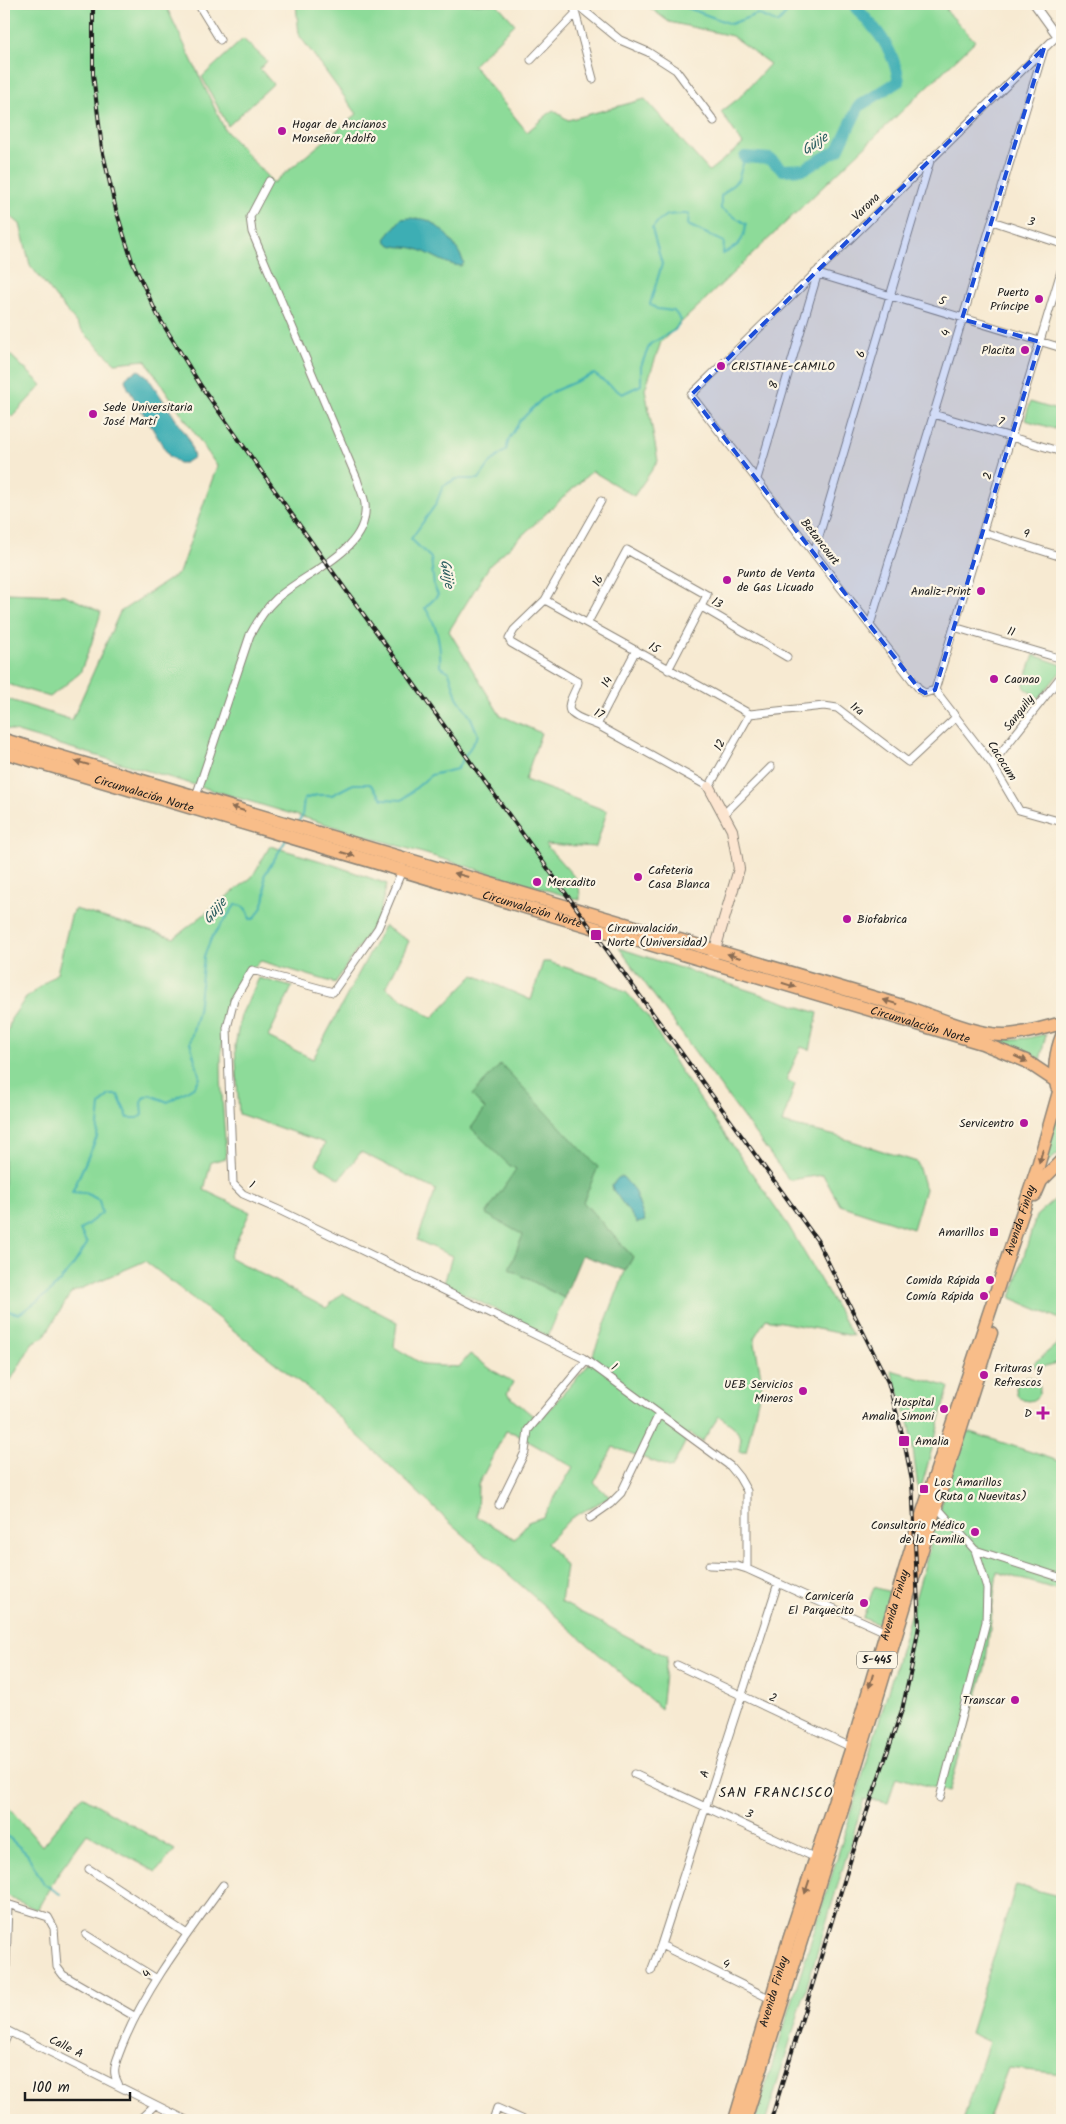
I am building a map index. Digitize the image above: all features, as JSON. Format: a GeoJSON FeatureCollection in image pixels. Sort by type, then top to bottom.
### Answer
{"type":"FeatureCollection","features":[{"type":"Feature","properties":{"kind":"highway","name":"Circunvalación Norte"},"geometry":{"type":"LineString","coordinates":[[4,740],[282,829],[713,956],[982,1043],[1026,1061],[1059,1090]]}},
{"type":"Feature","properties":{"kind":"highway","name":"Circunvalación Norte"},"geometry":{"type":"LineString","coordinates":[[4,752],[195,802]]}},
{"type":"Feature","properties":{"kind":"highway","name":"Circunvalación Norte"},"geometry":{"type":"LineString","coordinates":[[713,956],[909,1008],[986,1033],[1004,1035],[1026,1032],[1062,1023]]}},
{"type":"Feature","properties":{"kind":"highway","name":"5-445"},"geometry":{"type":"LineString","coordinates":[[1059,1090],[1057,1053],[1062,1036]]}},
{"type":"Feature","properties":{"kind":"highway","name":"Avenida Finlay"},"geometry":{"type":"LineString","coordinates":[[735,2120],[821,1861],[1038,1166],[1059,1090]]}},
{"type":"Feature","properties":{"kind":"highway","name":"Avenida Finlay"},"geometry":{"type":"LineString","coordinates":[[932,1502],[1034,1199],[1041,1181],[1062,1160]]}},
{"type":"Feature","properties":{"kind":"highway","name":"Avenida Finlay"},"geometry":{"type":"LineString","coordinates":[[745,2120],[776,2001]]}},
{"type":"Feature","properties":{"kind":"street"},"geometry":{"type":"LineString","coordinates":[[198,4],[220,40]]}},
{"type":"Feature","properties":{"kind":"street"},"geometry":{"type":"LineString","coordinates":[[575,4],[575,14],[593,79]]}},
{"type":"Feature","properties":{"kind":"street"},"geometry":{"type":"LineString","coordinates":[[575,4],[620,40],[648,52],[676,70],[714,121]]}},
{"type":"Feature","properties":{"kind":"street"},"geometry":{"type":"LineString","coordinates":[[1034,4],[1060,37]]}},
{"type":"Feature","properties":{"kind":"street"},"geometry":{"type":"LineString","coordinates":[[531,60],[575,14]]}},
{"type":"Feature","properties":{"kind":"street","name":"Varona"},"geometry":{"type":"LineString","coordinates":[[691,395],[1044,48],[1060,37]]}},
{"type":"Feature","properties":{"kind":"street","name":"4"},"geometry":{"type":"LineString","coordinates":[[870,625],[1044,48]]}},
{"type":"Feature","properties":{"kind":"street","name":"6"},"geometry":{"type":"LineString","coordinates":[[814,553],[930,161]]}},
{"type":"Feature","properties":{"kind":"street"},"geometry":{"type":"LineString","coordinates":[[195,802],[250,635],[260,618],[275,600],[352,544],[364,518],[365,505],[357,479],[252,232],[250,217],[269,181]]}},
{"type":"Feature","properties":{"kind":"street","name":"3"},"geometry":{"type":"LineString","coordinates":[[992,221],[1062,244]]}},
{"type":"Feature","properties":{"kind":"street","name":"2"},"geometry":{"type":"LineString","coordinates":[[935,690],[1062,268]]}},
{"type":"Feature","properties":{"kind":"street","name":"5"},"geometry":{"type":"LineString","coordinates":[[818,272],[890,297],[1062,348]]}},
{"type":"Feature","properties":{"kind":"street","name":"8"},"geometry":{"type":"LineString","coordinates":[[757,480],[818,272]]}},
{"type":"Feature","properties":{"kind":"street","name":"Betancourt"},"geometry":{"type":"LineString","coordinates":[[691,395],[920,690],[925,693],[935,690]]}},
{"type":"Feature","properties":{"kind":"street","name":"7"},"geometry":{"type":"LineString","coordinates":[[934,414],[1062,452]]}},
{"type":"Feature","properties":{"kind":"street"},"geometry":{"type":"LineString","coordinates":[[545,600],[601,501]]}},
{"type":"Feature","properties":{"kind":"street","name":"9"},"geometry":{"type":"LineString","coordinates":[[983,532],[1062,557]]}},
{"type":"Feature","properties":{"kind":"street","name":"13"},"geometry":{"type":"LineString","coordinates":[[627,550],[707,595],[700,606],[787,657]]}},
{"type":"Feature","properties":{"kind":"street","name":"16"},"geometry":{"type":"LineString","coordinates":[[588,622],[627,550]]}},
{"type":"Feature","properties":{"kind":"street","name":"15"},"geometry":{"type":"LineString","coordinates":[[545,600],[588,622],[668,670],[750,714]]}},
{"type":"Feature","properties":{"kind":"street","name":"17"},"geometry":{"type":"LineString","coordinates":[[545,600],[514,630],[509,639],[514,646],[578,682],[569,704],[570,710],[575,715],[597,725],[709,787]]}},
{"type":"Feature","properties":{"kind":"street"},"geometry":{"type":"LineString","coordinates":[[668,670],[700,606]]}},
{"type":"Feature","properties":{"kind":"street","name":"11"},"geometry":{"type":"LineString","coordinates":[[954,627],[1062,660]]}},
{"type":"Feature","properties":{"kind":"street","name":"14"},"geometry":{"type":"LineString","coordinates":[[597,725],[636,650]]}},
{"type":"Feature","properties":{"kind":"street","name":"Sanguily"},"geometry":{"type":"LineString","coordinates":[[992,764],[1062,675]]}},
{"type":"Feature","properties":{"kind":"street","name":"Cacocum"},"geometry":{"type":"LineString","coordinates":[[935,690],[992,764],[1019,810],[1062,822]]}},
{"type":"Feature","properties":{"kind":"street","name":"1ra"},"geometry":{"type":"LineString","coordinates":[[750,714],[824,706],[837,708],[908,762],[956,716]]}},
{"type":"Feature","properties":{"kind":"street","name":"12"},"geometry":{"type":"LineString","coordinates":[[709,787],[750,714]]}},
{"type":"Feature","properties":{"kind":"street"},"geometry":{"type":"LineString","coordinates":[[724,814],[771,767]]}},
{"type":"Feature","properties":{"kind":"street"},"geometry":{"type":"LineString","coordinates":[[709,787],[732,830],[739,869],[713,956]]}},
{"type":"Feature","properties":{"kind":"street","name":"1"},"geometry":{"type":"LineString","coordinates":[[405,865],[378,928],[333,992],[252,970],[234,1000],[228,1028],[233,1184],[243,1194],[586,1361],[730,1466],[747,1491],[747,1569]]}},
{"type":"Feature","properties":{"kind":"street"},"geometry":{"type":"LineString","coordinates":[[499,1505],[525,1452],[528,1430],[586,1361]]}},
{"type":"Feature","properties":{"kind":"street"},"geometry":{"type":"LineString","coordinates":[[590,1518],[610,1504],[621,1493],[658,1414]]}},
{"type":"Feature","properties":{"kind":"street"},"geometry":{"type":"LineString","coordinates":[[932,1502],[975,1550],[987,1588],[986,1622],[940,1798]]}},
{"type":"Feature","properties":{"kind":"street"},"geometry":{"type":"LineString","coordinates":[[975,1550],[1062,1578]]}},
{"type":"Feature","properties":{"kind":"street"},"geometry":{"type":"LineString","coordinates":[[709,1565],[737,1566],[747,1569],[891,1633]]}},
{"type":"Feature","properties":{"kind":"street","name":"A"},"geometry":{"type":"LineString","coordinates":[[651,1972],[778,1583]]}},
{"type":"Feature","properties":{"kind":"street","name":"2"},"geometry":{"type":"LineString","coordinates":[[677,1665],[856,1749]]}},
{"type":"Feature","properties":{"kind":"street","name":"3"},"geometry":{"type":"LineString","coordinates":[[634,1774],[821,1861]]}},
{"type":"Feature","properties":{"kind":"street"},"geometry":{"type":"LineString","coordinates":[[89,1869],[187,1934]]}},
{"type":"Feature","properties":{"kind":"street","name":"4"},"geometry":{"type":"LineString","coordinates":[[119,2086],[115,2075],[116,2062],[134,2016],[187,1934],[223,1885]]}},
{"type":"Feature","properties":{"kind":"street"},"geometry":{"type":"LineString","coordinates":[[6,1966],[6,1904],[48,1917],[54,1928],[57,1967],[63,1975],[134,2016]]}},
{"type":"Feature","properties":{"kind":"street"},"geometry":{"type":"LineString","coordinates":[[86,1934],[157,1979]]}},
{"type":"Feature","properties":{"kind":"street","name":"4"},"geometry":{"type":"LineString","coordinates":[[661,1945],[776,2001]]}},
{"type":"Feature","properties":{"kind":"street"},"geometry":{"type":"LineString","coordinates":[[4,2043],[6,2030]]}},
{"type":"Feature","properties":{"kind":"street","name":"Calle A"},"geometry":{"type":"LineString","coordinates":[[6,2030],[186,2120]]}},
{"type":"Feature","properties":{"kind":"street"},"geometry":{"type":"LineString","coordinates":[[139,2120],[155,2105]]}},
{"type":"Feature","properties":{"kind":"street"},"geometry":{"type":"LineString","coordinates":[[493,2120],[498,2108],[524,2120]]}},
{"type":"Feature","properties":{"kind":"highlighted area"},"geometry":{"type":"Polygon","coordinates":[[[1044,48],[962,319],[1040,342],[935,690],[925,693],[920,690],[691,395],[1044,48]]]}},
{"type":"Feature","properties":{"kind":"green space"},"geometry":{"type":"Polygon","coordinates":[[[4,4],[165,4],[225,130],[273,183],[357,114],[299,35],[296,4],[497,4],[515,24],[473,65],[527,132],[553,110],[568,120],[645,99],[709,171],[743,144],[721,112],[739,98],[770,64],[732,36],[669,22],[645,4],[952,4],[946,10],[975,41],[661,342],[645,389],[658,461],[634,496],[592,471],[490,565],[449,631],[500,715],[541,733],[525,780],[607,811],[596,847],[545,844],[579,882],[580,900],[4,728],[4,698],[72,720],[120,612],[179,573],[217,466],[145,360],[115,363],[85,334],[30,265],[20,224],[4,211],[4,4]]]}},
{"type":"Feature","properties":{"kind":"green space"},"geometry":{"type":"Polygon","coordinates":[[[243,39],[267,61],[260,69],[273,84],[228,126],[202,77],[243,39]]]}},
{"type":"Feature","properties":{"kind":"green space"},"geometry":{"type":"Polygon","coordinates":[[[4,349],[42,385],[12,417],[4,409],[4,349]]]}},
{"type":"Feature","properties":{"kind":"green space"},"geometry":{"type":"Polygon","coordinates":[[[1030,402],[1060,411],[1055,429],[1025,420],[1030,402]]]}},
{"type":"Feature","properties":{"kind":"green space"},"geometry":{"type":"Polygon","coordinates":[[[4,593],[65,595],[101,612],[80,673],[50,697],[4,683],[4,593]]]}},
{"type":"Feature","properties":{"kind":"green space"},"geometry":{"type":"Polygon","coordinates":[[[1034,655],[1062,665],[1062,670],[1039,698],[1025,689],[1024,683],[1034,655]]]}},
{"type":"Feature","properties":{"kind":"green space"},"geometry":{"type":"Polygon","coordinates":[[[270,846],[328,863],[387,884],[378,918],[335,983],[261,961],[238,982],[224,1022],[222,1045],[221,1068],[226,1158],[211,1162],[204,1190],[250,1212],[229,1257],[326,1308],[342,1293],[397,1322],[394,1347],[424,1365],[459,1367],[470,1354],[513,1382],[507,1394],[539,1421],[590,1363],[625,1271],[633,1257],[583,1202],[485,1109],[516,1169],[523,1235],[510,1269],[564,1298],[548,1336],[444,1284],[452,1256],[417,1240],[436,1190],[361,1152],[340,1179],[316,1164],[325,1143],[239,1114],[235,1046],[241,1015],[259,978],[292,987],[268,1037],[313,1059],[384,926],[409,941],[386,988],[432,1018],[474,975],[531,1000],[543,962],[549,962],[604,980],[627,993],[648,1017],[679,1069],[788,1225],[853,1336],[766,1319],[754,1338],[762,1382],[746,1452],[739,1452],[741,1437],[733,1426],[719,1416],[702,1442],[690,1433],[672,1468],[613,1447],[594,1483],[610,1497],[571,1518],[547,1543],[566,1566],[561,1602],[667,1657],[661,1709],[447,1520],[311,1391],[145,1261],[71,1293],[44,1337],[33,1342],[4,1392],[4,1029],[8,1031],[11,1019],[25,999],[57,973],[71,916],[75,909],[174,938],[252,877],[270,846]],[[506,1431],[478,1485],[477,1517],[515,1539],[528,1522],[543,1517],[573,1467],[514,1433],[506,1431]]]}},
{"type":"Feature","properties":{"kind":"green space"},"geometry":{"type":"Polygon","coordinates":[[[619,948],[818,1013],[810,1050],[801,1047],[786,1080],[795,1084],[782,1123],[836,1136],[917,1162],[925,1189],[913,1229],[840,1205],[823,1175],[789,1180],[619,948]]]}},
{"type":"Feature","properties":{"kind":"green space"},"geometry":{"type":"Polygon","coordinates":[[[1046,1034],[1040,1060],[1032,1054],[997,1040],[1028,1038],[1046,1034]]]}},
{"type":"Feature","properties":{"kind":"green space"},"geometry":{"type":"Polygon","coordinates":[[[501,1064],[598,1167],[583,1202],[633,1257],[625,1271],[582,1255],[564,1298],[509,1269],[523,1235],[486,1214],[516,1169],[509,1165],[471,1128],[485,1109],[472,1095],[501,1064]]]}},
{"type":"Feature","properties":{"kind":"green space"},"geometry":{"type":"Polygon","coordinates":[[[1054,1109],[1062,1122],[1062,1151],[1046,1163],[1032,1181],[1054,1109]]]}},
{"type":"Feature","properties":{"kind":"green space"},"geometry":{"type":"Polygon","coordinates":[[[1062,1193],[1062,1320],[1011,1298],[1036,1216],[1062,1193]]]}},
{"type":"Feature","properties":{"kind":"green space"},"geometry":{"type":"Polygon","coordinates":[[[1062,1340],[1062,1362],[1035,1367],[1034,1363],[1062,1340]]]}},
{"type":"Feature","properties":{"kind":"green space"},"geometry":{"type":"Polygon","coordinates":[[[891,1370],[949,1387],[919,1496],[910,1426],[891,1370]]]}},
{"type":"Feature","properties":{"kind":"green space"},"geometry":{"type":"Polygon","coordinates":[[[1028,1377],[1036,1381],[1040,1389],[1036,1397],[1028,1401],[1020,1397],[1016,1389],[1020,1381],[1028,1377]]]}},
{"type":"Feature","properties":{"kind":"green space"},"geometry":{"type":"Polygon","coordinates":[[[961,1431],[970,1432],[1062,1462],[1062,1591],[997,1572],[985,1668],[949,1792],[896,1777],[888,1803],[864,1799],[766,2120],[755,2120],[888,1691],[961,1431]]]}},
{"type":"Feature","properties":{"kind":"green space"},"geometry":{"type":"Polygon","coordinates":[[[874,1587],[890,1592],[880,1625],[863,1618],[874,1587]]]}},
{"type":"Feature","properties":{"kind":"green space"},"geometry":{"type":"Polygon","coordinates":[[[82,1796],[175,1850],[156,1872],[87,1834],[57,1875],[37,1910],[4,1894],[4,1802],[42,1846],[82,1796]]]}},
{"type":"Feature","properties":{"kind":"green space"},"geometry":{"type":"Polygon","coordinates":[[[1016,1885],[1062,1897],[1062,2074],[1008,2068],[988,2120],[963,2120],[989,2042],[970,2033],[1016,1885]]]}},
{"type":"Feature","properties":{"kind":"water"},"geometry":{"type":"Polygon","coordinates":[[[401,219],[427,220],[435,224],[454,245],[464,263],[461,266],[455,265],[419,250],[393,246],[387,242],[385,239],[401,219]]]}},
{"type":"Feature","properties":{"kind":"water"},"geometry":{"type":"Polygon","coordinates":[[[139,370],[147,376],[189,439],[194,457],[185,463],[179,463],[169,456],[128,388],[125,380],[128,375],[139,370]]]}},
{"type":"Feature","properties":{"kind":"water"},"geometry":{"type":"Polygon","coordinates":[[[619,1177],[623,1177],[634,1190],[645,1221],[637,1223],[613,1190],[612,1185],[619,1177]]]}},
{"type":"Feature","properties":{"kind":"waterway"},"geometry":{"type":"LineString","coordinates":[[677,4],[731,24],[757,14],[778,23],[790,9],[798,4]]}},
{"type":"Feature","properties":{"kind":"waterway","name":"Güije"},"geometry":{"type":"LineString","coordinates":[[745,157],[770,159],[783,170],[804,169],[838,150],[859,106],[899,81],[889,49],[871,24],[856,8],[855,4]]}},
{"type":"Feature","properties":{"kind":"waterway","name":"Güije"},"geometry":{"type":"LineString","coordinates":[[299,821],[302,816],[304,799],[317,795],[332,795],[353,784],[370,784],[383,799],[402,800],[431,775],[457,769],[478,735],[471,718],[457,697],[449,672],[440,666],[440,650],[436,628],[425,608],[438,595],[434,586],[431,558],[411,539],[436,504],[443,486],[456,479],[479,479],[491,462],[506,450],[509,439],[520,421],[542,399],[554,391],[594,374],[622,394],[641,385],[641,366],[650,344],[675,330],[681,320],[674,311],[657,309],[650,304],[662,264],[652,229],[660,219],[668,215],[689,214],[688,225],[724,242],[723,254],[736,246],[744,235],[746,224],[721,209],[721,196],[738,180],[745,157]]}},
{"type":"Feature","properties":{"kind":"waterway","name":"Güije"},"geometry":{"type":"LineString","coordinates":[[4,1310],[19,1314],[50,1292],[72,1267],[87,1244],[80,1230],[102,1213],[99,1200],[86,1193],[72,1192],[97,1137],[100,1105],[109,1095],[118,1095],[128,1118],[138,1118],[142,1115],[141,1103],[143,1098],[150,1095],[168,1102],[195,1086],[200,1078],[190,1042],[198,1011],[204,956],[211,939],[236,904],[246,909],[250,919],[254,919],[258,914],[265,899],[264,876],[286,840]]}},
{"type":"Feature","properties":{"kind":"waterway"},"geometry":{"type":"LineString","coordinates":[[4,1833],[27,1854],[44,1884],[60,1894]]}},
{"type":"Feature","properties":{"kind":"railway"},"geometry":{"type":"LineString","coordinates":[[93,4],[93,74],[102,149],[116,210],[132,261],[158,316],[201,386],[327,564],[817,1240],[888,1382],[904,1441],[912,1481],[919,1626],[902,1710],[853,1852],[771,2120]]}},
{"type":"Feature","properties":{"kind":"place","name":"Hogar de Ancianos Monseñor Adolfo"},"geometry":{"type":"Point","coordinates":[282,131]}},
{"type":"Feature","properties":{"kind":"place","name":"Puerto Príncipe"},"geometry":{"type":"Point","coordinates":[1039,299]}},
{"type":"Feature","properties":{"kind":"place","name":"Placita"},"geometry":{"type":"Point","coordinates":[1025,350]}},
{"type":"Feature","properties":{"kind":"place","name":"CRISTIANE-CAMILO"},"geometry":{"type":"Point","coordinates":[721,366]}},
{"type":"Feature","properties":{"kind":"place","name":"Sede Universitaria José Martí"},"geometry":{"type":"Point","coordinates":[93,414]}},
{"type":"Feature","properties":{"kind":"place","name":"Punto de Venta de Gas Licuado"},"geometry":{"type":"Point","coordinates":[727,580]}},
{"type":"Feature","properties":{"kind":"place","name":"Analiz-Print"},"geometry":{"type":"Point","coordinates":[981,591]}},
{"type":"Feature","properties":{"kind":"place","name":"Caonao"},"geometry":{"type":"Point","coordinates":[994,679]}},
{"type":"Feature","properties":{"kind":"place","name":"Cafeteria Casa Blanca"},"geometry":{"type":"Point","coordinates":[638,877]}},
{"type":"Feature","properties":{"kind":"place","name":"Mercadito"},"geometry":{"type":"Point","coordinates":[537,882]}},
{"type":"Feature","properties":{"kind":"place","name":"Biofabrica"},"geometry":{"type":"Point","coordinates":[847,919]}},
{"type":"Feature","properties":{"kind":"place","name":"Circunvalación Norte (Universidad)"},"geometry":{"type":"Point","coordinates":[596,935]}},
{"type":"Feature","properties":{"kind":"place","name":"Servicentro"},"geometry":{"type":"Point","coordinates":[1024,1123]}},
{"type":"Feature","properties":{"kind":"place","name":"Amarillos"},"geometry":{"type":"Point","coordinates":[994,1232]}},
{"type":"Feature","properties":{"kind":"place","name":"Comida Rápida"},"geometry":{"type":"Point","coordinates":[990,1280]}},
{"type":"Feature","properties":{"kind":"place","name":"Comía Rápida"},"geometry":{"type":"Point","coordinates":[984,1296]}},
{"type":"Feature","properties":{"kind":"place","name":"Frituras y Refrescos"},"geometry":{"type":"Point","coordinates":[984,1375]}},
{"type":"Feature","properties":{"kind":"place","name":"UEB Servicios Mineros"},"geometry":{"type":"Point","coordinates":[803,1391]}},
{"type":"Feature","properties":{"kind":"place","name":"Hospital Amalia Simoni"},"geometry":{"type":"Point","coordinates":[944,1409]}},
{"type":"Feature","properties":{"kind":"place","name":"D"},"geometry":{"type":"Point","coordinates":[1043,1413]}},
{"type":"Feature","properties":{"kind":"place","name":"Amalia"},"geometry":{"type":"Point","coordinates":[904,1441]}},
{"type":"Feature","properties":{"kind":"place","name":"Los Amarillos (Ruta a Nuevitas)"},"geometry":{"type":"Point","coordinates":[924,1489]}},
{"type":"Feature","properties":{"kind":"place","name":"Consultorio Médico de la Familia"},"geometry":{"type":"Point","coordinates":[975,1532]}},
{"type":"Feature","properties":{"kind":"place","name":"Carnicería El Parquecito"},"geometry":{"type":"Point","coordinates":[864,1603]}},
{"type":"Feature","properties":{"kind":"place","name":"Transcar"},"geometry":{"type":"Point","coordinates":[1015,1700]}},
{"type":"Feature","properties":{"kind":"district","name":"SAN FRANCISCO"},"geometry":{"type":"Point","coordinates":[776,1793]}}]}
